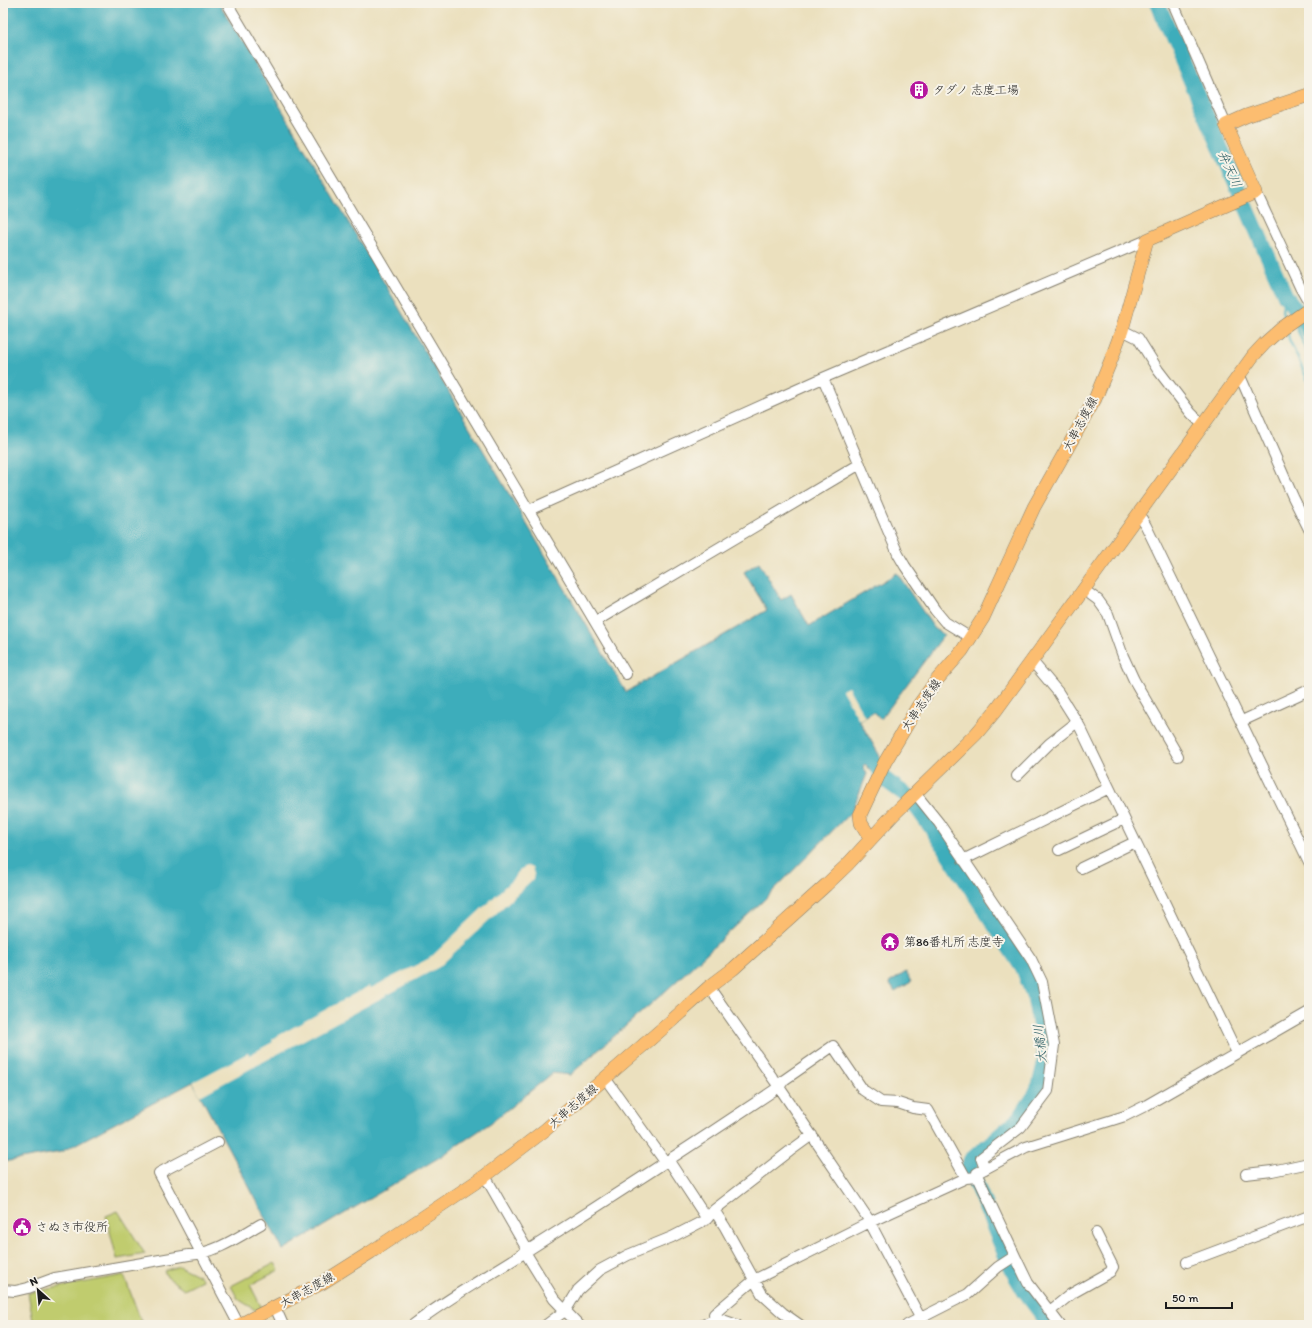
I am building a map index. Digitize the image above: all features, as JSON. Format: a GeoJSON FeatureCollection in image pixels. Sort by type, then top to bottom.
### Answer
{"type":"FeatureCollection","features":[{"type":"Feature","properties":{"kind":"main road"},"geometry":{"type":"LineString","coordinates":[[1147,240],[1251,195],[1226,124],[1309,95]]}},
{"type":"Feature","properties":{"kind":"main road","name":"大串志度線"},"geometry":{"type":"LineString","coordinates":[[871,839],[861,823],[860,815],[885,762],[918,706],[936,681],[962,651],[983,618],[1034,507],[1095,399],[1122,330],[1147,240]]}},
{"type":"Feature","properties":{"kind":"main road","name":"大串志度線"},"geometry":{"type":"LineString","coordinates":[[239,1325],[322,1283],[485,1176],[545,1130],[708,987],[733,969],[826,885],[911,797],[976,734],[997,709],[1136,516],[1240,376],[1253,356],[1282,328],[1309,309]]}},
{"type":"Feature","properties":{"kind":"street"},"geometry":{"type":"LineString","coordinates":[[227,3],[596,621],[626,674]]}},
{"type":"Feature","properties":{"kind":"street"},"geometry":{"type":"LineString","coordinates":[[1173,3],[1226,124]]}},
{"type":"Feature","properties":{"kind":"street"},"geometry":{"type":"LineString","coordinates":[[1251,195],[1309,303]]}},
{"type":"Feature","properties":{"kind":"street"},"geometry":{"type":"LineString","coordinates":[[529,510],[824,378],[1147,240]]}},
{"type":"Feature","properties":{"kind":"street"},"geometry":{"type":"LineString","coordinates":[[1122,330],[1138,338],[1158,370],[1191,413],[1204,425]]}},
{"type":"Feature","properties":{"kind":"street"},"geometry":{"type":"LineString","coordinates":[[1240,376],[1293,497],[1309,529]]}},
{"type":"Feature","properties":{"kind":"street"},"geometry":{"type":"LineString","coordinates":[[824,378],[898,554],[935,610],[945,622],[971,638]]}},
{"type":"Feature","properties":{"kind":"street"},"geometry":{"type":"LineString","coordinates":[[596,621],[860,464]]}},
{"type":"Feature","properties":{"kind":"street"},"geometry":{"type":"LineString","coordinates":[[1136,516],[1142,519],[1146,526],[1242,721],[1309,862]]}},
{"type":"Feature","properties":{"kind":"street"},"geometry":{"type":"LineString","coordinates":[[1083,589],[1098,600],[1108,614],[1123,656],[1134,680],[1178,756]]}},
{"type":"Feature","properties":{"kind":"street"},"geometry":{"type":"LineString","coordinates":[[1032,661],[1058,692],[1077,722],[1236,1053]]}},
{"type":"Feature","properties":{"kind":"street"},"geometry":{"type":"LineString","coordinates":[[1242,721],[1309,690]]}},
{"type":"Feature","properties":{"kind":"street"},"geometry":{"type":"LineString","coordinates":[[1017,776],[1049,744],[1077,722]]}},
{"type":"Feature","properties":{"kind":"street"},"geometry":{"type":"LineString","coordinates":[[962,860],[1109,788]]}},
{"type":"Feature","properties":{"kind":"street"},"geometry":{"type":"LineString","coordinates":[[911,797],[939,823],[962,860],[1031,959],[1042,982],[1054,1045],[1048,1091],[1021,1127],[981,1158],[985,1169]]}},
{"type":"Feature","properties":{"kind":"street"},"geometry":{"type":"LineString","coordinates":[[1059,850],[1124,819]]}},
{"type":"Feature","properties":{"kind":"street"},"geometry":{"type":"LineString","coordinates":[[1081,868],[1135,842]]}},
{"type":"Feature","properties":{"kind":"street"},"geometry":{"type":"LineString","coordinates":[[708,987],[779,1087],[870,1222],[922,1321]]}},
{"type":"Feature","properties":{"kind":"street"},"geometry":{"type":"LineString","coordinates":[[1060,1325],[1028,1283],[977,1173],[1026,1147],[1125,1116],[1164,1096],[1309,1012]]}},
{"type":"Feature","properties":{"kind":"street"},"geometry":{"type":"LineString","coordinates":[[413,1325],[455,1295],[526,1252],[667,1162],[779,1087],[784,1080],[833,1046],[863,1090],[881,1102],[898,1103],[913,1108],[928,1110],[966,1178]]}},
{"type":"Feature","properties":{"kind":"street"},"geometry":{"type":"LineString","coordinates":[[605,1078],[707,1219]]}},
{"type":"Feature","properties":{"kind":"street"},"geometry":{"type":"LineString","coordinates":[[546,1325],[566,1310],[578,1290],[600,1270],[628,1255],[707,1219],[714,1210],[812,1135]]}},
{"type":"Feature","properties":{"kind":"street"},"geometry":{"type":"LineString","coordinates":[[218,1142],[159,1173],[239,1325]]}},
{"type":"Feature","properties":{"kind":"street"},"geometry":{"type":"LineString","coordinates":[[1246,1174],[1272,1171],[1309,1163]]}},
{"type":"Feature","properties":{"kind":"street"},"geometry":{"type":"LineString","coordinates":[[485,1176],[526,1252],[554,1299],[579,1325]]}},
{"type":"Feature","properties":{"kind":"street"},"geometry":{"type":"LineString","coordinates":[[736,1325],[717,1318],[714,1314],[754,1280],[870,1222],[966,1178],[978,1177]]}},
{"type":"Feature","properties":{"kind":"street"},"geometry":{"type":"LineString","coordinates":[[714,1210],[762,1294],[783,1314],[800,1325]]}},
{"type":"Feature","properties":{"kind":"street"},"geometry":{"type":"LineString","coordinates":[[1187,1262],[1309,1216]]}},
{"type":"Feature","properties":{"kind":"street"},"geometry":{"type":"LineString","coordinates":[[3,1290],[14,1291],[28,1288],[56,1278],[202,1254],[218,1248],[261,1224]]}},
{"type":"Feature","properties":{"kind":"street"},"geometry":{"type":"LineString","coordinates":[[1050,1311],[1071,1294],[1110,1272],[1113,1267],[1096,1233]]}},
{"type":"Feature","properties":{"kind":"street"},"geometry":{"type":"LineString","coordinates":[[908,1325],[922,1321],[968,1294],[998,1267],[1015,1256]]}},
{"type":"Feature","properties":{"kind":"street"},"geometry":{"type":"LineString","coordinates":[[275,1307],[283,1325]]}},
{"type":"Feature","properties":{"kind":"street"},"geometry":{"type":"LineString","coordinates":[[703,1325],[717,1318]]}},
{"type":"Feature","properties":{"kind":"green space"},"geometry":{"type":"Polygon","coordinates":[[[118,1211],[145,1254],[117,1259],[106,1216],[118,1211]]]}},
{"type":"Feature","properties":{"kind":"green space"},"geometry":{"type":"Polygon","coordinates":[[[275,1263],[279,1270],[250,1285],[262,1308],[257,1311],[238,1299],[231,1286],[275,1263]]]}},
{"type":"Feature","properties":{"kind":"green space"},"geometry":{"type":"Polygon","coordinates":[[[179,1266],[201,1277],[202,1280],[184,1289],[167,1277],[164,1271],[179,1266]]]}},
{"type":"Feature","properties":{"kind":"green space"},"geometry":{"type":"Polygon","coordinates":[[[124,1275],[142,1324],[34,1325],[28,1293],[124,1275]]]}},
{"type":"Feature","properties":{"kind":"water"},"geometry":{"type":"Polygon","coordinates":[[[3,3],[219,3],[626,692],[767,610],[744,572],[759,562],[781,600],[791,594],[809,626],[897,573],[934,628],[944,635],[881,719],[873,712],[859,720],[881,758],[873,773],[865,764],[863,766],[867,774],[852,811],[763,901],[669,988],[570,1075],[553,1073],[492,1122],[440,1157],[283,1250],[193,1082],[61,1152],[3,1162],[3,3]]]}},
{"type":"Feature","properties":{"kind":"water"},"geometry":{"type":"Polygon","coordinates":[[[906,972],[911,982],[895,992],[889,983],[906,972]]]}},
{"type":"Feature","properties":{"kind":"pier"},"geometry":{"type":"Polygon","coordinates":[[[848,687],[865,717],[859,720],[842,690],[848,687]]]}},
{"type":"Feature","properties":{"kind":"pier"},"geometry":{"type":"Polygon","coordinates":[[[527,866],[532,868],[534,874],[533,879],[439,967],[200,1096],[193,1082],[248,1053],[249,1055],[273,1042],[272,1039],[369,986],[371,988],[430,958],[515,877],[519,870],[527,866]]]}},
{"type":"Feature","properties":{"kind":"waterway","name":"弁天川"},"geometry":{"type":"LineString","coordinates":[[1157,3],[1285,295],[1306,324],[1309,331]]}},
{"type":"Feature","properties":{"kind":"waterway"},"geometry":{"type":"LineString","coordinates":[[1285,295],[1282,310],[1285,321]]}},
{"type":"Feature","properties":{"kind":"waterway","name":"弁天川"},"geometry":{"type":"LineString","coordinates":[[1285,296],[1292,316]]}},
{"type":"Feature","properties":{"kind":"waterway"},"geometry":{"type":"LineString","coordinates":[[1295,324],[1309,357]]}},
{"type":"Feature","properties":{"kind":"waterway"},"geometry":{"type":"LineString","coordinates":[[1287,330],[1289,339],[1309,383]]}},
{"type":"Feature","properties":{"kind":"waterway","name":"大橋川"},"geometry":{"type":"LineString","coordinates":[[877,764],[884,779],[909,797],[931,827],[1024,970],[1035,999],[1045,1062],[1040,1084],[1034,1097],[1020,1118],[971,1160],[969,1167],[1011,1268],[1025,1292],[1050,1325]]}},
{"type":"Feature","properties":{"kind":"place","name":"タダノ 志度工場"},"geometry":{"type":"Point","coordinates":[919,90]}},
{"type":"Feature","properties":{"kind":"place","name":"第86番札所 志度寺"},"geometry":{"type":"Point","coordinates":[890,942]}},
{"type":"Feature","properties":{"kind":"place","name":"さぬき市役所"},"geometry":{"type":"Point","coordinates":[22,1227]}}]}
